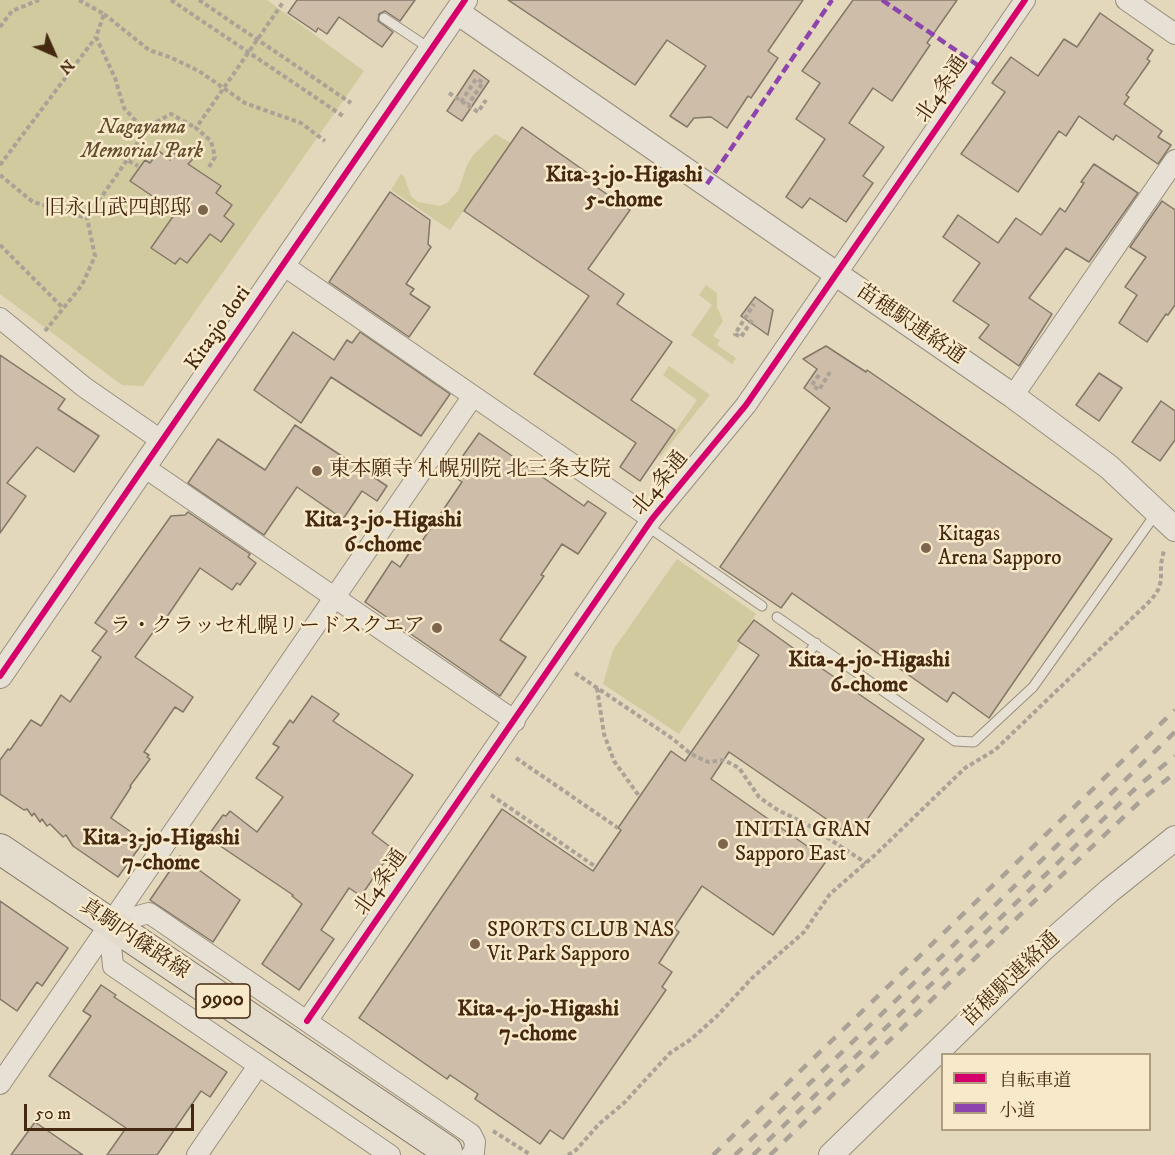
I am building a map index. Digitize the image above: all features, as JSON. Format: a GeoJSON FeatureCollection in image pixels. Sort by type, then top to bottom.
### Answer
{"type":"FeatureCollection","features":[{"type":"Feature","properties":{"kind":"main road","name":"真駒内篠路線"},"geometry":{"type":"LineString","coordinates":[[0,849],[109,924],[459,1153]]}},
{"type":"Feature","properties":{"kind":"street","name":"北4条通"},"geometry":{"type":"LineString","coordinates":[[307,1021],[650,523],[746,405],[1024,0]]}},
{"type":"Feature","properties":{"kind":"street"},"geometry":{"type":"LineString","coordinates":[[1126,0],[1175,34]]}},
{"type":"Feature","properties":{"kind":"street","name":"苗穂駅連絡通"},"geometry":{"type":"LineString","coordinates":[[461,6],[837,275],[1013,396],[1109,467],[1170,522]]}},
{"type":"Feature","properties":{"kind":"street","name":"Kita3jo dori"},"geometry":{"type":"LineString","coordinates":[[0,676],[461,6]]}},
{"type":"Feature","properties":{"kind":"street"},"geometry":{"type":"LineString","coordinates":[[1013,396],[1175,160]]}},
{"type":"Feature","properties":{"kind":"street"},"geometry":{"type":"LineString","coordinates":[[283,266],[473,396],[650,523]]}},
{"type":"Feature","properties":{"kind":"street"},"geometry":{"type":"LineString","coordinates":[[0,318],[84,387],[162,441]]}},
{"type":"Feature","properties":{"kind":"street"},"geometry":{"type":"LineString","coordinates":[[0,1084],[473,396]]}},
{"type":"Feature","properties":{"kind":"street"},"geometry":{"type":"LineString","coordinates":[[144,467],[515,721]]}},
{"type":"Feature","properties":{"kind":"street","name":"苗穂駅連絡通"},"geometry":{"type":"LineString","coordinates":[[831,1155],[1044,948],[1109,891],[1175,838]]}},
{"type":"Feature","properties":{"kind":"street"},"geometry":{"type":"LineString","coordinates":[[109,924],[149,913],[471,1134],[475,1142],[474,1152],[459,1153]]}},
{"type":"Feature","properties":{"kind":"street"},"geometry":{"type":"LineString","coordinates":[[109,924],[113,966],[390,1155]]}},
{"type":"Feature","properties":{"kind":"street"},"geometry":{"type":"LineString","coordinates":[[197,1155],[258,1066]]}},
{"type":"Feature","properties":{"kind":"lane"},"geometry":{"type":"LineString","coordinates":[[384,18],[431,50]]}},
{"type":"Feature","properties":{"kind":"lane"},"geometry":{"type":"LineString","coordinates":[[777,617],[955,741],[974,742],[1033,687],[1170,522]]}},
{"type":"Feature","properties":{"kind":"lane"},"geometry":{"type":"LineString","coordinates":[[650,523],[762,606]]}},
{"type":"Feature","properties":{"kind":"lane"},"geometry":{"type":"LineString","coordinates":[[806,657],[816,644]]}},
{"type":"Feature","properties":{"kind":"path"},"geometry":{"type":"LineString","coordinates":[[0,27],[12,11],[39,0]]}},
{"type":"Feature","properties":{"kind":"path"},"geometry":{"type":"LineString","coordinates":[[79,0],[104,14],[149,50],[199,71],[245,103],[301,123],[325,141]]}},
{"type":"Feature","properties":{"kind":"path"},"geometry":{"type":"LineString","coordinates":[[171,0],[343,116]]}},
{"type":"Feature","properties":{"kind":"path"},"geometry":{"type":"LineString","coordinates":[[200,0],[351,103]]}},
{"type":"Feature","properties":{"kind":"path"},"geometry":{"type":"LineString","coordinates":[[196,128],[284,1]]}},
{"type":"Feature","properties":{"kind":"path"},"geometry":{"type":"LineString","coordinates":[[0,165],[96,37],[104,14]]}},
{"type":"Feature","properties":{"kind":"path"},"geometry":{"type":"LineString","coordinates":[[96,37],[115,78],[124,108],[143,129]]}},
{"type":"Feature","properties":{"kind":"path"},"geometry":{"type":"LineString","coordinates":[[461,102],[476,79],[483,82],[468,105]]}},
{"type":"Feature","properties":{"kind":"path"},"geometry":{"type":"LineString","coordinates":[[449,93],[478,112],[486,100],[479,114]]}},
{"type":"Feature","properties":{"kind":"path"},"geometry":{"type":"LineString","coordinates":[[143,129],[171,114],[196,128],[211,141],[215,158],[209,167]]}},
{"type":"Feature","properties":{"kind":"path"},"geometry":{"type":"LineString","coordinates":[[43,333],[82,285],[95,256],[87,218],[127,160],[142,135],[143,129]]}},
{"type":"Feature","properties":{"kind":"path"},"geometry":{"type":"LineString","coordinates":[[127,160],[138,166]]}},
{"type":"Feature","properties":{"kind":"path"},"geometry":{"type":"LineString","coordinates":[[0,176],[33,202],[87,218]]}},
{"type":"Feature","properties":{"kind":"path"},"geometry":{"type":"LineString","coordinates":[[0,245],[63,308]]}},
{"type":"Feature","properties":{"kind":"path"},"geometry":{"type":"LineString","coordinates":[[752,320],[741,337],[735,333],[754,304]]}},
{"type":"Feature","properties":{"kind":"path"},"geometry":{"type":"LineString","coordinates":[[819,375],[812,385],[819,390],[830,372]]}},
{"type":"Feature","properties":{"kind":"path"},"geometry":{"type":"LineString","coordinates":[[568,1155],[576,1150],[599,1124],[643,1084],[670,1053],[690,1040],[717,1016],[752,978],[804,932],[831,894],[965,768],[995,750],[1152,599],[1161,581],[1164,550]]}},
{"type":"Feature","properties":{"kind":"path"},"geometry":{"type":"LineString","coordinates":[[575,673],[673,739],[691,754],[708,762],[724,760],[739,768],[759,797],[776,809],[808,825],[866,863]]}},
{"type":"Feature","properties":{"kind":"path"},"geometry":{"type":"LineString","coordinates":[[597,688],[604,734],[614,761],[639,796]]}},
{"type":"Feature","properties":{"kind":"path"},"geometry":{"type":"LineString","coordinates":[[516,759],[618,828]]}},
{"type":"Feature","properties":{"kind":"path"},"geometry":{"type":"LineString","coordinates":[[491,795],[596,867]]}},
{"type":"Feature","properties":{"kind":"path"},"geometry":{"type":"LineString","coordinates":[[490,1129],[531,1155]]}},
{"type":"Feature","properties":{"kind":"green space","name":"Nagayama Memorial Park"},"geometry":{"type":"Polygon","coordinates":[[[0,0],[267,0],[364,71],[143,386],[122,385],[0,294],[0,0]]]}},
{"type":"Feature","properties":{"kind":"green space"},"geometry":{"type":"Polygon","coordinates":[[[495,134],[511,143],[450,230],[391,190],[401,174],[404,176],[411,196],[418,202],[440,206],[447,203],[458,191],[467,165],[474,154],[495,134]]]}},
{"type":"Feature","properties":{"kind":"green space"},"geometry":{"type":"Polygon","coordinates":[[[706,285],[717,293],[717,307],[723,321],[713,336],[720,340],[717,345],[736,358],[732,364],[691,335],[712,305],[699,295],[706,285]]]}},
{"type":"Feature","properties":{"kind":"green space"},"geometry":{"type":"Polygon","coordinates":[[[669,366],[710,395],[660,457],[659,455],[697,400],[663,375],[669,366]]]}},
{"type":"Feature","properties":{"kind":"green space"},"geometry":{"type":"Polygon","coordinates":[[[677,559],[756,614],[737,642],[740,644],[679,734],[603,684],[613,650],[677,559]]]}},
{"type":"Feature","properties":{"kind":"building"},"geometry":{"type":"Polygon","coordinates":[[[297,0],[415,0],[400,21],[385,11],[379,14],[378,21],[393,32],[382,47],[339,17],[327,34],[318,28],[316,32],[288,13],[297,0]]]}},
{"type":"Feature","properties":{"kind":"building"},"geometry":{"type":"Polygon","coordinates":[[[508,0],[803,0],[768,51],[778,58],[751,98],[748,96],[727,128],[711,117],[694,118],[687,127],[670,116],[706,66],[667,40],[635,85],[508,0]]]}},
{"type":"Feature","properties":{"kind":"building"},"geometry":{"type":"Polygon","coordinates":[[[853,0],[957,0],[927,43],[930,45],[892,101],[873,88],[849,123],[884,147],[863,176],[873,183],[846,222],[810,198],[802,208],[786,197],[825,139],[796,119],[820,83],[802,71],[853,0]]]}},
{"type":"Feature","properties":{"kind":"building"},"geometry":{"type":"Polygon","coordinates":[[[1100,13],[1153,50],[1147,59],[1150,61],[1126,95],[1129,97],[1124,104],[1162,131],[1158,137],[1171,145],[1158,164],[1116,135],[1113,140],[1079,116],[1066,136],[1059,131],[1018,192],[961,154],[1005,92],[992,83],[1011,57],[1038,76],[1064,39],[1077,47],[1100,13]]]}},
{"type":"Feature","properties":{"kind":"building"},"geometry":{"type":"Polygon","coordinates":[[[474,70],[489,81],[462,121],[447,111],[474,70]]]}},
{"type":"Feature","properties":{"kind":"building"},"geometry":{"type":"Polygon","coordinates":[[[522,127],[599,181],[595,186],[630,210],[588,269],[624,294],[617,304],[672,342],[631,400],[675,430],[640,481],[620,467],[636,443],[534,374],[589,296],[464,211],[522,127]]]}},
{"type":"Feature","properties":{"kind":"building","name":"旧永山武四郎邸"},"geometry":{"type":"Polygon","coordinates":[[[178,148],[193,159],[188,164],[221,186],[216,193],[232,205],[224,216],[234,224],[221,242],[210,234],[187,263],[180,258],[175,264],[151,248],[176,212],[130,181],[145,160],[150,163],[159,151],[170,160],[178,148]]]}},
{"type":"Feature","properties":{"kind":"building"},"geometry":{"type":"Polygon","coordinates":[[[1094,164],[1138,193],[1089,262],[1066,248],[1029,298],[1052,314],[1019,366],[979,338],[989,325],[953,301],[980,263],[943,237],[958,215],[998,243],[1016,218],[1041,235],[1060,208],[1065,212],[1084,183],[1081,182],[1094,164]]]}},
{"type":"Feature","properties":{"kind":"building"},"geometry":{"type":"Polygon","coordinates":[[[390,192],[430,220],[428,244],[431,247],[406,284],[414,289],[410,294],[430,307],[409,337],[329,282],[390,192]]]}},
{"type":"Feature","properties":{"kind":"building"},"geometry":{"type":"Polygon","coordinates":[[[1162,201],[1175,210],[1175,305],[1147,342],[1119,323],[1137,295],[1125,287],[1146,257],[1130,247],[1162,201]]]}},
{"type":"Feature","properties":{"kind":"building"},"geometry":{"type":"Polygon","coordinates":[[[755,297],[773,310],[768,335],[741,316],[755,297]]]}},
{"type":"Feature","properties":{"kind":"building"},"geometry":{"type":"Polygon","coordinates":[[[293,332],[334,360],[347,340],[352,343],[360,332],[450,394],[421,436],[331,377],[301,423],[254,390],[293,332]]]}},
{"type":"Feature","properties":{"kind":"building","name":"Kitagas Arena Sapporo"},"geometry":{"type":"Polygon","coordinates":[[[826,346],[866,372],[867,370],[1112,539],[989,718],[953,692],[947,702],[792,593],[781,608],[720,567],[830,408],[804,388],[817,369],[803,359],[826,346]]]}},
{"type":"Feature","properties":{"kind":"building"},"geometry":{"type":"Polygon","coordinates":[[[0,355],[65,399],[58,409],[99,436],[74,472],[37,447],[7,483],[26,496],[0,533],[0,355]]]}},
{"type":"Feature","properties":{"kind":"building"},"geometry":{"type":"Polygon","coordinates":[[[1099,373],[1122,388],[1099,421],[1076,405],[1099,373]]]}},
{"type":"Feature","properties":{"kind":"building"},"geometry":{"type":"Polygon","coordinates":[[[1161,401],[1175,411],[1175,440],[1160,461],[1132,442],[1161,401]]]}},
{"type":"Feature","properties":{"kind":"building"},"geometry":{"type":"Polygon","coordinates":[[[295,425],[387,486],[377,501],[362,491],[343,519],[297,487],[264,535],[188,483],[218,439],[265,470],[295,425]]]}},
{"type":"Feature","properties":{"kind":"building"},"geometry":{"type":"Polygon","coordinates":[[[479,433],[584,506],[588,501],[606,513],[578,554],[562,544],[541,575],[544,576],[500,640],[526,657],[500,696],[365,602],[392,561],[400,567],[417,541],[420,544],[462,482],[450,474],[479,433]]]}},
{"type":"Feature","properties":{"kind":"building"},"geometry":{"type":"Polygon","coordinates":[[[188,512],[250,554],[248,557],[256,563],[240,585],[237,583],[232,590],[200,568],[164,621],[162,620],[135,657],[193,697],[183,712],[175,707],[144,752],[149,755],[147,757],[150,759],[111,818],[144,841],[118,877],[73,846],[66,835],[63,837],[50,824],[47,826],[42,819],[40,822],[34,813],[32,816],[27,809],[24,810],[0,794],[0,760],[31,720],[41,726],[61,695],[70,702],[101,657],[92,651],[107,631],[95,623],[171,516],[185,515],[188,512]]]}},
{"type":"Feature","properties":{"kind":"building"},"geometry":{"type":"Polygon","coordinates":[[[754,620],[800,653],[803,663],[811,661],[924,739],[854,838],[729,752],[711,779],[827,860],[773,935],[702,886],[674,928],[679,932],[659,963],[672,972],[662,987],[666,990],[563,1139],[550,1130],[540,1144],[475,1099],[478,1094],[450,1075],[447,1079],[359,1018],[502,809],[593,871],[621,830],[618,828],[671,751],[685,761],[759,655],[738,641],[754,620]]]}},
{"type":"Feature","properties":{"kind":"building"},"geometry":{"type":"Polygon","coordinates":[[[312,696],[339,714],[333,721],[413,775],[372,833],[393,849],[361,896],[349,888],[321,930],[334,939],[299,990],[262,964],[302,904],[293,895],[207,837],[223,815],[226,816],[230,811],[257,832],[283,797],[256,778],[279,747],[273,744],[290,720],[293,723],[312,696]]]}},
{"type":"Feature","properties":{"kind":"building"},"geometry":{"type":"Polygon","coordinates":[[[180,856],[240,900],[213,942],[150,900],[180,856]]]}},
{"type":"Feature","properties":{"kind":"building"},"geometry":{"type":"Polygon","coordinates":[[[0,901],[68,948],[42,986],[37,982],[17,1011],[0,999],[0,901]]]}},
{"type":"Feature","properties":{"kind":"building"},"geometry":{"type":"Polygon","coordinates":[[[101,985],[116,995],[114,997],[227,1072],[210,1097],[201,1091],[157,1155],[107,1155],[126,1128],[49,1076],[91,1016],[83,1011],[101,985]]]}},
{"type":"Feature","properties":{"kind":"building"},"geometry":{"type":"Polygon","coordinates":[[[35,1122],[83,1155],[11,1155],[35,1122]]]}},
{"type":"Feature","properties":{"kind":"railway"},"geometry":{"type":"LineString","coordinates":[[713,1155],[1175,710]]}},
{"type":"Feature","properties":{"kind":"railway"},"geometry":{"type":"LineString","coordinates":[[735,1155],[1175,732]]}},
{"type":"Feature","properties":{"kind":"railway"},"geometry":{"type":"LineString","coordinates":[[753,1155],[1138,786],[1175,756]]}},
{"type":"Feature","properties":{"kind":"railway"},"geometry":{"type":"LineString","coordinates":[[770,1155],[1045,891],[1146,796],[1175,773]]}},
{"type":"Feature","properties":{"kind":"marked path"},"geometry":{"type":"LineString","coordinates":[[707,184],[832,0]]}},
{"type":"Feature","properties":{"kind":"marked path"},"geometry":{"type":"LineString","coordinates":[[882,0],[979,66]]}},
{"type":"Feature","properties":{"kind":"cycle path"},"geometry":{"type":"LineString","coordinates":[[0,676],[465,0]]}},
{"type":"Feature","properties":{"kind":"cycle path"},"geometry":{"type":"LineString","coordinates":[[307,1021],[652,519],[746,405],[1025,0]]}},
{"type":"Feature","properties":{"kind":"place","name":"旧永山武四郎邸"},"geometry":{"type":"Point","coordinates":[203,210]}},
{"type":"Feature","properties":{"kind":"place","name":"東本願寺 札幌別院 北三条支院"},"geometry":{"type":"Point","coordinates":[317,471]}},
{"type":"Feature","properties":{"kind":"place","name":"Kitagas Arena Sapporo"},"geometry":{"type":"Point","coordinates":[926,548]}},
{"type":"Feature","properties":{"kind":"place","name":"ラ・クラッセ札幌リードスクエア"},"geometry":{"type":"Point","coordinates":[437,628]}},
{"type":"Feature","properties":{"kind":"place","name":"INITIA GRAN Sapporo East"},"geometry":{"type":"Point","coordinates":[723,844]}},
{"type":"Feature","properties":{"kind":"place","name":"SPORTS CLUB NAS Vit Park Sapporo"},"geometry":{"type":"Point","coordinates":[475,944]}},
{"type":"Feature","properties":{"kind":"district","name":"Kita-3-jo-Higashi 5-chome"},"geometry":{"type":"Point","coordinates":[624,188]}},
{"type":"Feature","properties":{"kind":"district","name":"Kita-3-jo-Higashi 6-chome"},"geometry":{"type":"Point","coordinates":[383,534]}},
{"type":"Feature","properties":{"kind":"district","name":"Kita-4-jo-Higashi 6-chome"},"geometry":{"type":"Point","coordinates":[869,674]}},
{"type":"Feature","properties":{"kind":"district","name":"Kita-3-jo-Higashi 7-chome"},"geometry":{"type":"Point","coordinates":[161,852]}},
{"type":"Feature","properties":{"kind":"district","name":"Kita-4-jo-Higashi 7-chome"},"geometry":{"type":"Point","coordinates":[538,1022]}}]}
